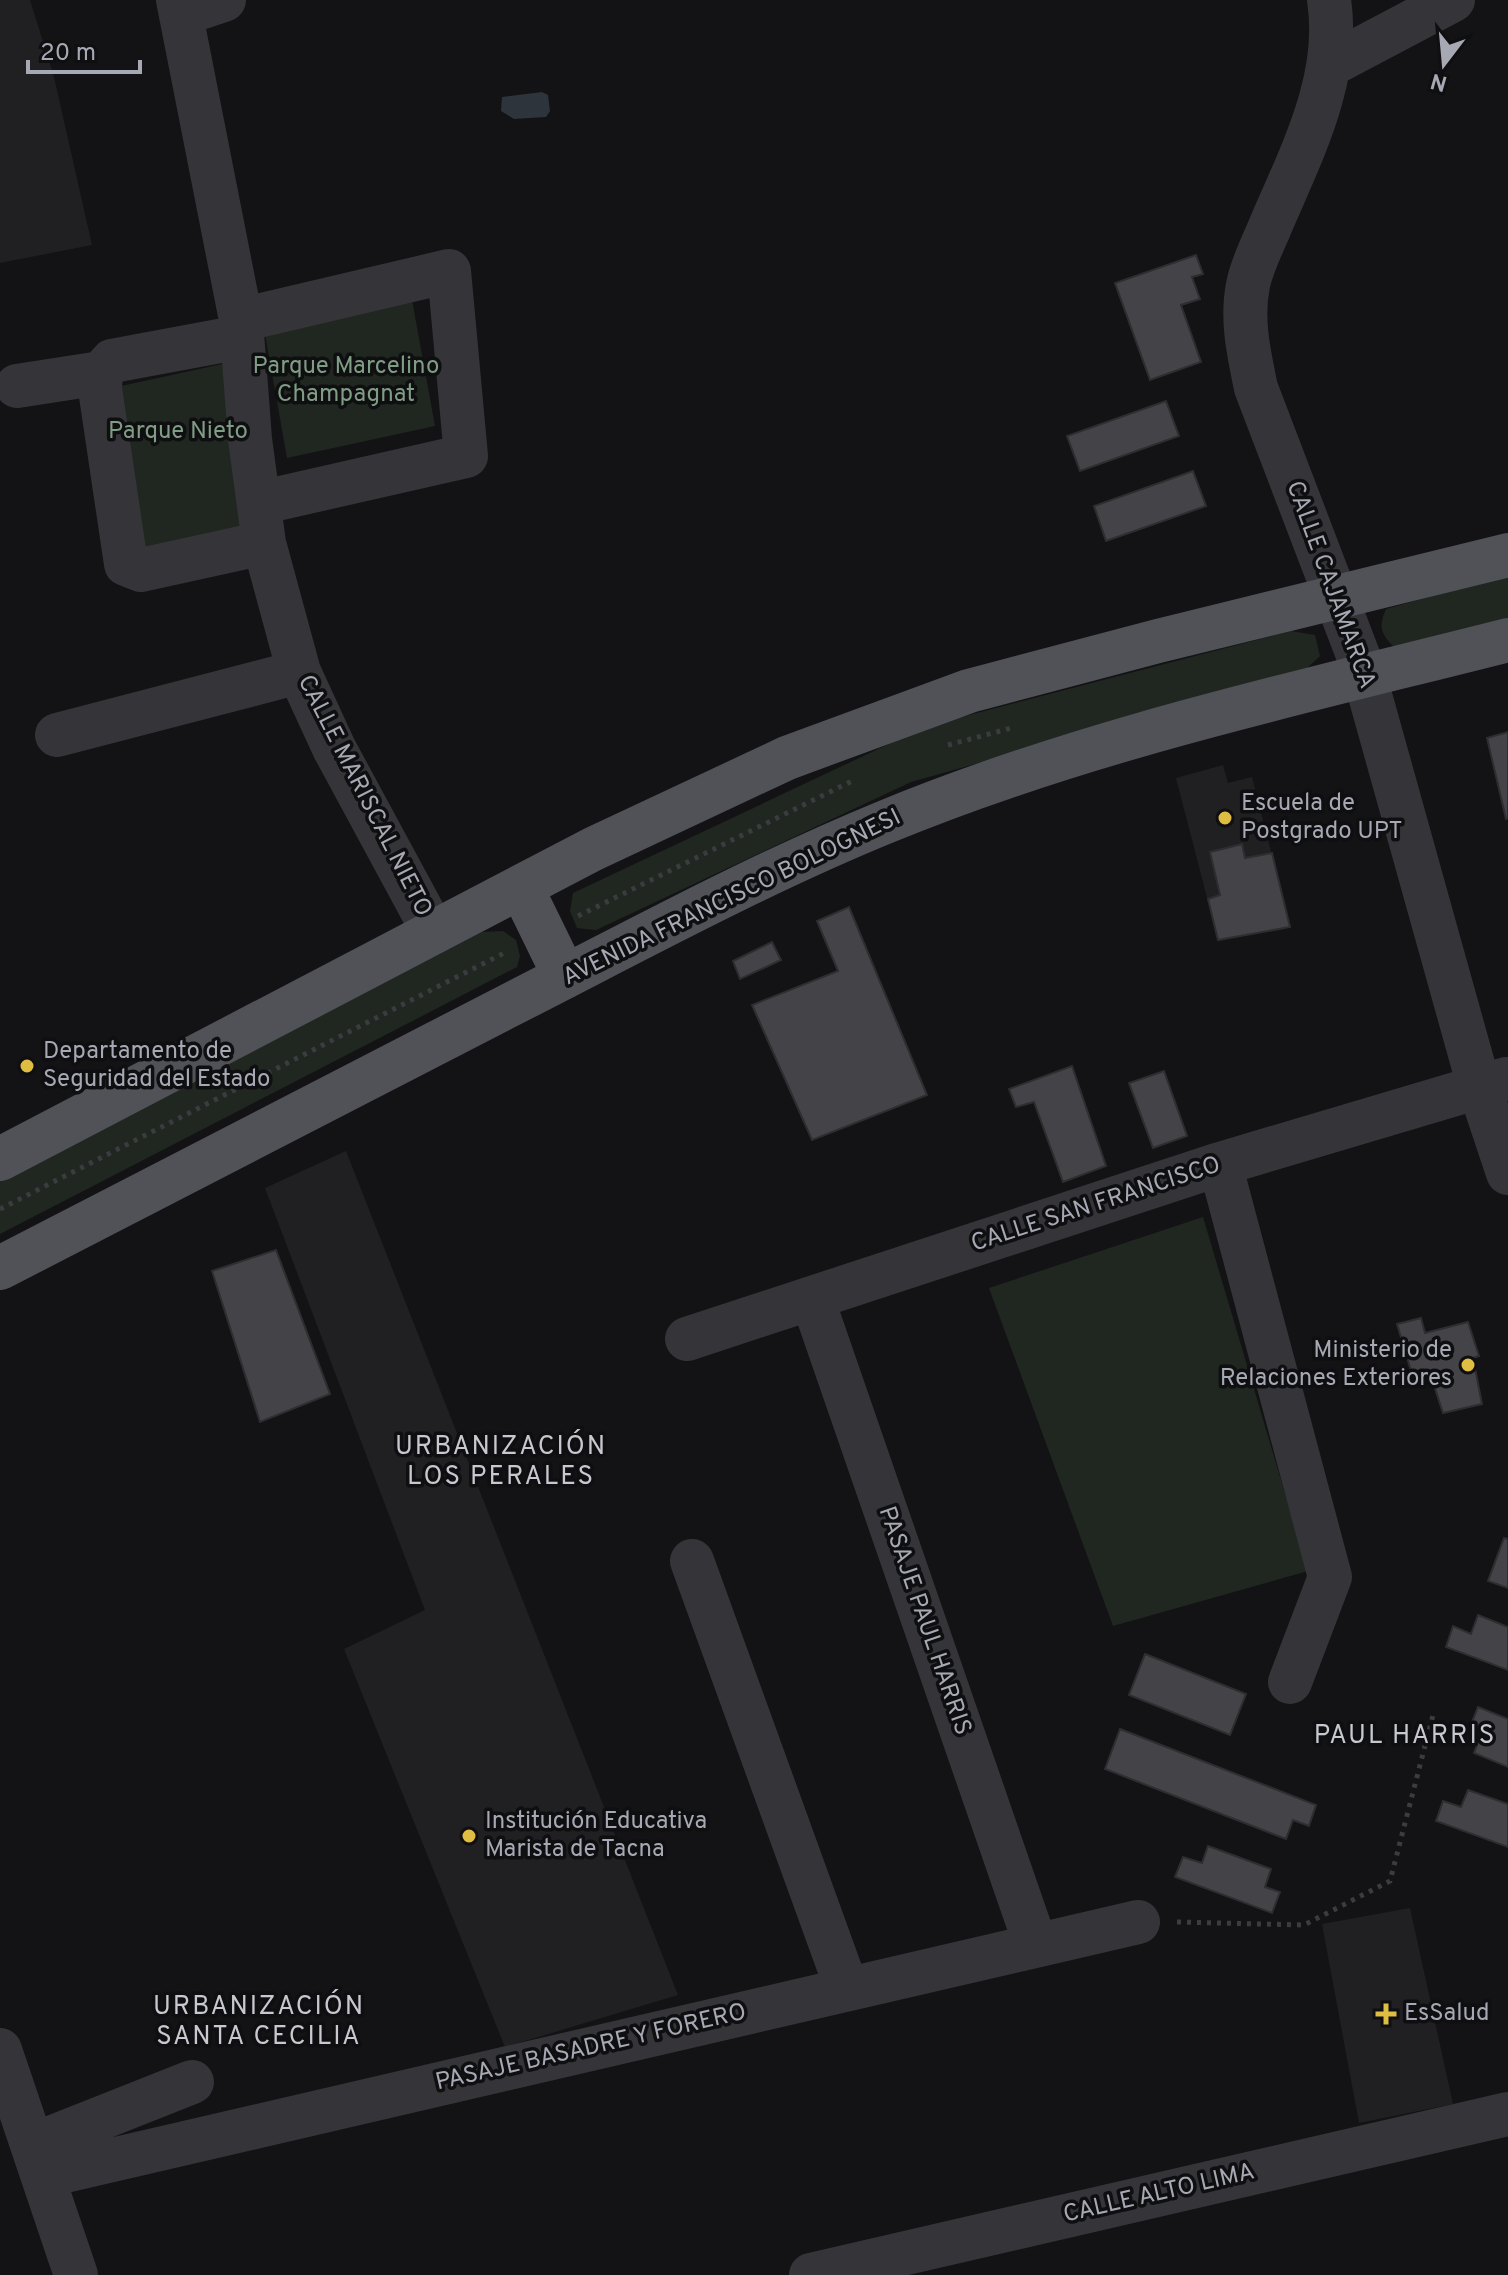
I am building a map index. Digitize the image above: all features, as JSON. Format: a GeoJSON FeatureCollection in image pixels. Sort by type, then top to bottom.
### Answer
{"type":"FeatureCollection","features":[{"type":"Feature","properties":{"kind":"main road"},"geometry":{"type":"LineString","coordinates":[[0,1159],[433,931],[773,764],[883,720],[1065,665],[1508,555]]}},
{"type":"Feature","properties":{"kind":"main road","name":"AVENIDA FRANCISCO BOLOGNESI"},"geometry":{"type":"LineString","coordinates":[[0,1268],[565,977],[798,861],[972,789],[1162,731],[1508,640]]}},
{"type":"Feature","properties":{"kind":"main road"},"geometry":{"type":"LineString","coordinates":[[521,887],[565,977]]}},
{"type":"Feature","properties":{"kind":"street"},"geometry":{"type":"LineString","coordinates":[[180,7],[224,0]]}},
{"type":"Feature","properties":{"kind":"street","name":"CALLE CAJAMARCA"},"geometry":{"type":"LineString","coordinates":[[1329,0],[1330,65],[1304,146],[1248,284],[1245,319],[1256,388],[1339,599],[1494,1082],[1508,1173]]}},
{"type":"Feature","properties":{"kind":"street"},"geometry":{"type":"LineString","coordinates":[[1330,65],[1453,0]]}},
{"type":"Feature","properties":{"kind":"street","name":"CALLE MARISCAL NIETO"},"geometry":{"type":"LineString","coordinates":[[180,7],[241,328],[261,523],[299,672],[334,748],[433,931]]}},
{"type":"Feature","properties":{"kind":"street"},"geometry":{"type":"LineString","coordinates":[[17,386],[101,373],[112,361],[449,271],[466,456],[261,523],[141,570],[126,564],[100,389],[101,373]]}},
{"type":"Feature","properties":{"kind":"street"},"geometry":{"type":"LineString","coordinates":[[57,735],[299,672]]}},
{"type":"Feature","properties":{"kind":"street","name":"CALLE SAN FRANCISCO"},"geometry":{"type":"LineString","coordinates":[[687,1339],[1220,1164],[1494,1082]]}},
{"type":"Feature","properties":{"kind":"street"},"geometry":{"type":"LineString","coordinates":[[1220,1164],[1330,1577],[1290,1682]]}},
{"type":"Feature","properties":{"kind":"street","name":"PASAJE PAUL HARRIS"},"geometry":{"type":"LineString","coordinates":[[812,1298],[1035,1943]]}},
{"type":"Feature","properties":{"kind":"street"},"geometry":{"type":"LineString","coordinates":[[692,1561],[847,1989]]}},
{"type":"Feature","properties":{"kind":"street","name":"PASAJE BASADRE Y FORERO"},"geometry":{"type":"LineString","coordinates":[[38,2161],[847,1989],[1035,1943],[1138,1922]]}},
{"type":"Feature","properties":{"kind":"street"},"geometry":{"type":"LineString","coordinates":[[0,2050],[76,2275]]}},
{"type":"Feature","properties":{"kind":"street"},"geometry":{"type":"LineString","coordinates":[[38,2161],[192,2082]]}},
{"type":"Feature","properties":{"kind":"street","name":"CALLE ALTO LIMA"},"geometry":{"type":"LineString","coordinates":[[811,2275],[1508,2114]]}},
{"type":"Feature","properties":{"kind":"path"},"geometry":{"type":"LineString","coordinates":[[1138,1922],[1304,1925],[1390,1881],[1433,1715]]}},
{"type":"Feature","properties":{"kind":"shaded area"},"geometry":{"type":"Polygon","coordinates":[[[0,0],[30,0],[54,77],[92,245],[0,263],[0,0]]]}},
{"type":"Feature","properties":{"kind":"shaded area"},"geometry":{"type":"Polygon","coordinates":[[[542,92],[548,95],[550,111],[546,117],[514,119],[501,111],[502,97],[542,92]]]}},
{"type":"Feature","properties":{"kind":"shaded area","name":"Escuela de Postgrado UPT"},"geometry":{"type":"Polygon","coordinates":[[[1223,765],[1228,783],[1252,777],[1290,927],[1218,940],[1176,778],[1223,765]]]}},
{"type":"Feature","properties":{"kind":"shaded area"},"geometry":{"type":"Polygon","coordinates":[[[346,1151],[678,1995],[505,2047],[344,1649],[425,1610],[265,1188],[346,1151]]]}},
{"type":"Feature","properties":{"kind":"shaded area","name":"EsSalud"},"geometry":{"type":"Polygon","coordinates":[[[1410,1908],[1453,2104],[1359,2123],[1322,1924],[1410,1908]]]}},
{"type":"Feature","properties":{"kind":"green space","name":"Parque Marcelino Champagnat"},"geometry":{"type":"Polygon","coordinates":[[[412,300],[435,426],[287,458],[265,334],[412,300]]]}},
{"type":"Feature","properties":{"kind":"green space","name":"Parque Nieto"},"geometry":{"type":"Polygon","coordinates":[[[227,363],[247,525],[141,552],[112,388],[227,363]]]}},
{"type":"Feature","properties":{"kind":"green space"},"geometry":{"type":"Polygon","coordinates":[[[1508,575],[1508,622],[1394,647],[1384,634],[1382,621],[1386,609],[1508,575]]]}},
{"type":"Feature","properties":{"kind":"green space"},"geometry":{"type":"Polygon","coordinates":[[[1291,631],[1315,635],[1320,656],[1303,672],[911,782],[596,930],[577,928],[570,911],[573,893],[927,726],[1291,631]]]}},
{"type":"Feature","properties":{"kind":"green space"},"geometry":{"type":"Polygon","coordinates":[[[503,931],[516,940],[520,956],[517,967],[0,1234],[0,1181],[482,932],[503,931]]]}},
{"type":"Feature","properties":{"kind":"green space"},"geometry":{"type":"Polygon","coordinates":[[[1203,1217],[1308,1571],[1113,1626],[989,1288],[1203,1217]]]}},
{"type":"Feature","properties":{"kind":"building"},"geometry":{"type":"Polygon","coordinates":[[[1196,255],[1203,274],[1192,277],[1200,299],[1181,305],[1201,362],[1150,380],[1115,283],[1196,255]]]}},
{"type":"Feature","properties":{"kind":"building"},"geometry":{"type":"Polygon","coordinates":[[[1166,401],[1179,436],[1080,471],[1067,436],[1166,401]]]}},
{"type":"Feature","properties":{"kind":"building"},"geometry":{"type":"Polygon","coordinates":[[[1193,471],[1206,506],[1106,541],[1094,506],[1193,471]]]}},
{"type":"Feature","properties":{"kind":"building"},"geometry":{"type":"Polygon","coordinates":[[[1508,732],[1508,818],[1506,819],[1487,738],[1508,732]]]}},
{"type":"Feature","properties":{"kind":"building"},"geometry":{"type":"Polygon","coordinates":[[[1242,844],[1245,858],[1272,853],[1290,927],[1218,940],[1208,899],[1220,895],[1210,852],[1242,844]]]}},
{"type":"Feature","properties":{"kind":"building"},"geometry":{"type":"Polygon","coordinates":[[[849,907],[927,1095],[812,1140],[752,1005],[838,971],[817,921],[849,907]]]}},
{"type":"Feature","properties":{"kind":"building"},"geometry":{"type":"Polygon","coordinates":[[[772,942],[781,960],[740,979],[733,961],[772,942]]]}},
{"type":"Feature","properties":{"kind":"building"},"geometry":{"type":"Polygon","coordinates":[[[1072,1066],[1106,1166],[1063,1182],[1034,1102],[1016,1107],[1009,1089],[1072,1066]]]}},
{"type":"Feature","properties":{"kind":"building"},"geometry":{"type":"Polygon","coordinates":[[[1164,1071],[1187,1136],[1153,1148],[1129,1083],[1164,1071]]]}},
{"type":"Feature","properties":{"kind":"building"},"geometry":{"type":"Polygon","coordinates":[[[276,1250],[330,1394],[260,1422],[212,1271],[276,1250]]]}},
{"type":"Feature","properties":{"kind":"building"},"geometry":{"type":"Polygon","coordinates":[[[1421,1318],[1425,1333],[1468,1322],[1479,1356],[1473,1358],[1482,1404],[1443,1413],[1429,1370],[1412,1374],[1397,1324],[1421,1318]]]}},
{"type":"Feature","properties":{"kind":"building"},"geometry":{"type":"Polygon","coordinates":[[[1504,1538],[1508,1539],[1508,1588],[1488,1581],[1504,1538]]]}},
{"type":"Feature","properties":{"kind":"building"},"geometry":{"type":"Polygon","coordinates":[[[1478,1615],[1508,1627],[1508,1670],[1446,1647],[1453,1626],[1471,1634],[1478,1615]]]}},
{"type":"Feature","properties":{"kind":"building"},"geometry":{"type":"Polygon","coordinates":[[[1145,1654],[1246,1694],[1230,1735],[1129,1695],[1145,1654]]]}},
{"type":"Feature","properties":{"kind":"building"},"geometry":{"type":"Polygon","coordinates":[[[1478,1707],[1508,1719],[1508,1767],[1474,1753],[1482,1732],[1470,1727],[1478,1707]]]}},
{"type":"Feature","properties":{"kind":"building"},"geometry":{"type":"Polygon","coordinates":[[[1120,1729],[1316,1805],[1309,1826],[1293,1820],[1286,1839],[1105,1769],[1120,1729]]]}},
{"type":"Feature","properties":{"kind":"building"},"geometry":{"type":"Polygon","coordinates":[[[1468,1790],[1508,1804],[1508,1847],[1436,1821],[1443,1801],[1461,1807],[1468,1790]]]}},
{"type":"Feature","properties":{"kind":"building"},"geometry":{"type":"Polygon","coordinates":[[[1208,1846],[1271,1869],[1265,1887],[1280,1892],[1272,1913],[1175,1877],[1183,1857],[1202,1863],[1208,1846]]]}},
{"type":"Feature","properties":{"kind":"place","name":"Escuela de Postgrado UPT"},"geometry":{"type":"Point","coordinates":[1225,818]}},
{"type":"Feature","properties":{"kind":"place","name":"Departamento de Seguridad del Estado"},"geometry":{"type":"Point","coordinates":[27,1066]}},
{"type":"Feature","properties":{"kind":"place","name":"Ministerio de Relaciones Exteriores"},"geometry":{"type":"Point","coordinates":[1468,1365]}},
{"type":"Feature","properties":{"kind":"place","name":"Institución Educativa Marista de Tacna"},"geometry":{"type":"Point","coordinates":[469,1836]}},
{"type":"Feature","properties":{"kind":"place","name":"EsSalud"},"geometry":{"type":"Point","coordinates":[1386,2014]}},
{"type":"Feature","properties":{"kind":"district","name":"URBANIZACIÓN LOS PERALES"},"geometry":{"type":"Point","coordinates":[501,1462]}},
{"type":"Feature","properties":{"kind":"district","name":"PAUL HARRIS"},"geometry":{"type":"Point","coordinates":[1405,1736]}},
{"type":"Feature","properties":{"kind":"district","name":"URBANIZACIÓN SANTA CECILIA"},"geometry":{"type":"Point","coordinates":[259,2022]}}]}
